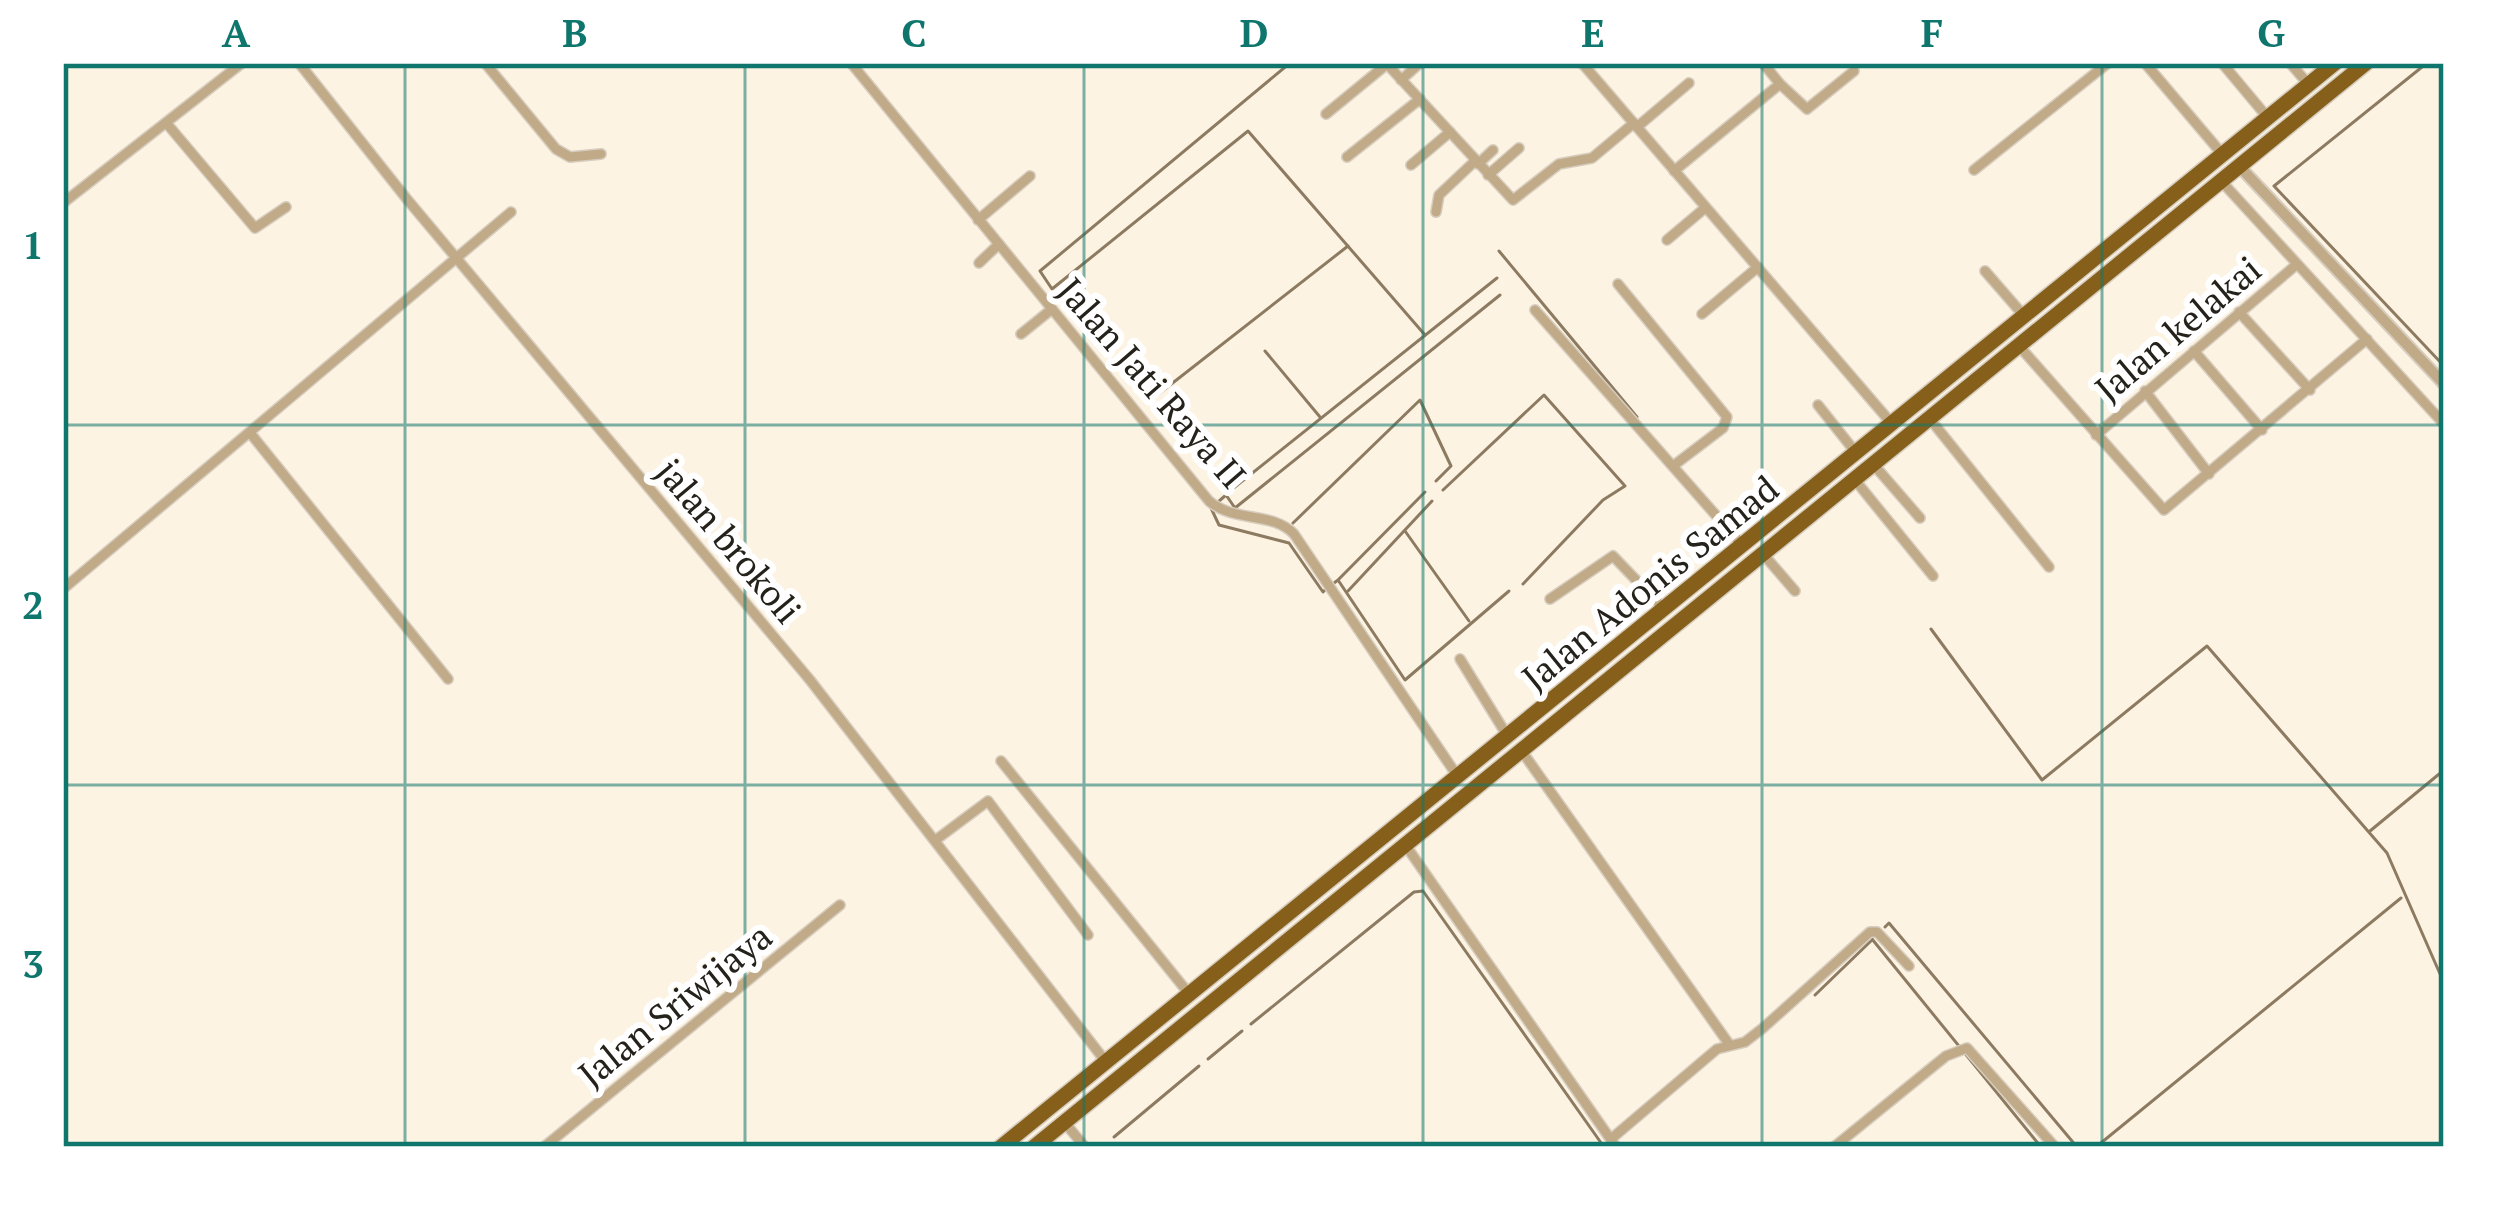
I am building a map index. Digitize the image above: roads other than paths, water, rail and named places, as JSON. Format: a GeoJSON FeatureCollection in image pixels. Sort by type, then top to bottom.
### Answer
{"type":"FeatureCollection","features":[{"type":"Feature","properties":{"kind":"highway"},"geometry":{"type":"LineString","coordinates":[[1034,1147],[1764,555],[1860,487],[1874,465],[1934,424],[2024,351],[2366,63]]}},
{"type":"Feature","properties":{"kind":"highway","name":"Jalan Adonis Samad"},"geometry":{"type":"LineString","coordinates":[[1001,1147],[2334,64]]}},
{"type":"Feature","properties":{"kind":"highway"},"geometry":{"type":"LineString","coordinates":[[2334,64],[2345,80]]}},
{"type":"Feature","properties":{"kind":"street"},"geometry":{"type":"LineString","coordinates":[[63,203],[242,63]]}},
{"type":"Feature","properties":{"kind":"street","name":"jalan brokoli"},"geometry":{"type":"LineString","coordinates":[[299,63],[810,680],[1106,1062]]}},
{"type":"Feature","properties":{"kind":"street"},"geometry":{"type":"LineString","coordinates":[[484,63],[556,149],[570,157],[601,154]]}},
{"type":"Feature","properties":{"kind":"street","name":"Jalan Jati Raya II"},"geometry":{"type":"LineString","coordinates":[[851,63],[1214,505],[1226,513],[1284,524],[1294,534],[1458,777]]}},
{"type":"Feature","properties":{"kind":"street"},"geometry":{"type":"LineString","coordinates":[[1401,80],[1420,63]]}},
{"type":"Feature","properties":{"kind":"street"},"geometry":{"type":"LineString","coordinates":[[1582,63],[1893,425]]}},
{"type":"Feature","properties":{"kind":"street"},"geometry":{"type":"LineString","coordinates":[[1763,63],[1807,109],[1854,71]]}},
{"type":"Feature","properties":{"kind":"street"},"geometry":{"type":"LineString","coordinates":[[1974,170],[2108,63]]}},
{"type":"Feature","properties":{"kind":"street"},"geometry":{"type":"LineString","coordinates":[[2145,63],[2223,155]]}},
{"type":"Feature","properties":{"kind":"street"},"geometry":{"type":"LineString","coordinates":[[2222,63],[2268,118]]}},
{"type":"Feature","properties":{"kind":"street"},"geometry":{"type":"LineString","coordinates":[[2290,63],[2308,85]]}},
{"type":"Feature","properties":{"kind":"street"},"geometry":{"type":"LineString","coordinates":[[1326,114],[1387,64],[1515,200],[1559,164],[1592,158],[1689,83]]}},
{"type":"Feature","properties":{"kind":"street"},"geometry":{"type":"LineString","coordinates":[[1674,171],[1780,84]]}},
{"type":"Feature","properties":{"kind":"street"},"geometry":{"type":"LineString","coordinates":[[1347,157],[1420,99]]}},
{"type":"Feature","properties":{"kind":"street"},"geometry":{"type":"LineString","coordinates":[[168,125],[255,228],[286,207]]}},
{"type":"Feature","properties":{"kind":"street"},"geometry":{"type":"LineString","coordinates":[[1411,166],[1450,132]]}},
{"type":"Feature","properties":{"kind":"street"},"geometry":{"type":"LineString","coordinates":[[1488,175],[1519,148]]}},
{"type":"Feature","properties":{"kind":"street"},"geometry":{"type":"LineString","coordinates":[[1436,212],[1439,195],[1493,150]]}},
{"type":"Feature","properties":{"kind":"street"},"geometry":{"type":"LineString","coordinates":[[2241,168],[2444,384]]}},
{"type":"Feature","properties":{"kind":"street"},"geometry":{"type":"LineString","coordinates":[[978,220],[1030,176]]}},
{"type":"Feature","properties":{"kind":"street"},"geometry":{"type":"LineString","coordinates":[[2223,182],[2444,424]]}},
{"type":"Feature","properties":{"kind":"street"},"geometry":{"type":"LineString","coordinates":[[1667,240],[1706,208]]}},
{"type":"Feature","properties":{"kind":"street"},"geometry":{"type":"LineString","coordinates":[[63,589],[511,212]]}},
{"type":"Feature","properties":{"kind":"street"},"geometry":{"type":"LineString","coordinates":[[979,263],[999,244]]}},
{"type":"Feature","properties":{"kind":"street","name":"Jalan kelakai"},"geometry":{"type":"LineString","coordinates":[[2096,434],[2296,265]]}},
{"type":"Feature","properties":{"kind":"street"},"geometry":{"type":"LineString","coordinates":[[1702,314],[1758,267]]}},
{"type":"Feature","properties":{"kind":"street"},"geometry":{"type":"LineString","coordinates":[[1985,271],[2026,318]]}},
{"type":"Feature","properties":{"kind":"street"},"geometry":{"type":"LineString","coordinates":[[1618,284],[1727,417],[1723,428],[1673,466]]}},
{"type":"Feature","properties":{"kind":"street"},"geometry":{"type":"LineString","coordinates":[[1022,334],[1052,309]]}},
{"type":"Feature","properties":{"kind":"street"},"geometry":{"type":"LineString","coordinates":[[1535,310],[1743,546]]}},
{"type":"Feature","properties":{"kind":"street"},"geometry":{"type":"LineString","coordinates":[[2239,312],[2310,390]]}},
{"type":"Feature","properties":{"kind":"street"},"geometry":{"type":"LineString","coordinates":[[2024,351],[2164,510],[2367,339]]}},
{"type":"Feature","properties":{"kind":"street"},"geometry":{"type":"LineString","coordinates":[[2194,351],[2262,430]]}},
{"type":"Feature","properties":{"kind":"street"},"geometry":{"type":"LineString","coordinates":[[2145,391],[2209,474]]}},
{"type":"Feature","properties":{"kind":"street"},"geometry":{"type":"LineString","coordinates":[[1817,405],[1857,454]]}},
{"type":"Feature","properties":{"kind":"street"},"geometry":{"type":"LineString","coordinates":[[1934,424],[2049,567]]}},
{"type":"Feature","properties":{"kind":"street"},"geometry":{"type":"LineString","coordinates":[[251,434],[448,679]]}},
{"type":"Feature","properties":{"kind":"street"},"geometry":{"type":"LineString","coordinates":[[1874,465],[1920,518]]}},
{"type":"Feature","properties":{"kind":"street"},"geometry":{"type":"LineString","coordinates":[[1860,487],[1934,576]]}},
{"type":"Feature","properties":{"kind":"street"},"geometry":{"type":"LineString","coordinates":[[1764,555],[1793,590]]}},
{"type":"Feature","properties":{"kind":"street"},"geometry":{"type":"LineString","coordinates":[[1550,599],[1613,556],[1665,610]]}},
{"type":"Feature","properties":{"kind":"street"},"geometry":{"type":"LineString","coordinates":[[1460,658],[1508,736]]}},
{"type":"Feature","properties":{"kind":"street"},"geometry":{"type":"LineString","coordinates":[[1521,750],[1730,1044]]}},
{"type":"Feature","properties":{"kind":"street"},"geometry":{"type":"LineString","coordinates":[[1001,761],[1190,996]]}},
{"type":"Feature","properties":{"kind":"street"},"geometry":{"type":"LineString","coordinates":[[937,839],[988,801],[1088,935]]}},
{"type":"Feature","properties":{"kind":"street"},"geometry":{"type":"LineString","coordinates":[[1404,843],[1613,1143],[1700,1062],[1763,1028],[1872,931],[1909,966]]}},
{"type":"Feature","properties":{"kind":"street","name":"Jalan Sriwijaya"},"geometry":{"type":"LineString","coordinates":[[544,1147],[840,905]]}},
{"type":"Feature","properties":{"kind":"street"},"geometry":{"type":"LineString","coordinates":[[1834,1147],[1946,1055],[1967,1048],[2055,1147]]}},
{"type":"Feature","properties":{"kind":"street"},"geometry":{"type":"LineString","coordinates":[[1065,1123],[1084,1147]]}},
{"type":"Feature","properties":{"kind":"waterway"},"geometry":{"type":"LineString","coordinates":[[1290,63],[1040,271],[1052,289],[1248,131],[1425,335]]}},
{"type":"Feature","properties":{"kind":"waterway"},"geometry":{"type":"LineString","coordinates":[[2427,63],[2274,186],[2444,366]]}},
{"type":"Feature","properties":{"kind":"waterway"},"geometry":{"type":"LineString","coordinates":[[1147,403],[1348,246]]}},
{"type":"Feature","properties":{"kind":"waterway"},"geometry":{"type":"LineString","coordinates":[[1499,251],[1637,417]]}},
{"type":"Feature","properties":{"kind":"waterway"},"geometry":{"type":"LineString","coordinates":[[1226,494],[1497,278]]}},
{"type":"Feature","properties":{"kind":"waterway"},"geometry":{"type":"LineString","coordinates":[[1218,502],[1226,495],[1235,508],[1500,295]]}},
{"type":"Feature","properties":{"kind":"waterway"},"geometry":{"type":"LineString","coordinates":[[1265,351],[1320,417]]}},
{"type":"Feature","properties":{"kind":"waterway"},"geometry":{"type":"LineString","coordinates":[[1443,490],[1544,395],[1625,486],[1603,500],[1523,584]]}},
{"type":"Feature","properties":{"kind":"waterway"},"geometry":{"type":"LineString","coordinates":[[1293,523],[1420,400],[1451,466],[1436,481]]}},
{"type":"Feature","properties":{"kind":"waterway"},"geometry":{"type":"LineString","coordinates":[[1339,579],[1425,492]]}},
{"type":"Feature","properties":{"kind":"waterway"},"geometry":{"type":"LineString","coordinates":[[1348,591],[1432,501]]}},
{"type":"Feature","properties":{"kind":"waterway"},"geometry":{"type":"LineString","coordinates":[[1211,508],[1219,525],[1289,543],[1323,592],[1326,589]]}},
{"type":"Feature","properties":{"kind":"waterway"},"geometry":{"type":"LineString","coordinates":[[1405,531],[1469,621]]}},
{"type":"Feature","properties":{"kind":"waterway"},"geometry":{"type":"LineString","coordinates":[[1334,583],[1338,580],[1405,680],[1509,591]]}},
{"type":"Feature","properties":{"kind":"waterway"},"geometry":{"type":"LineString","coordinates":[[1931,629],[2042,780],[2207,646],[2387,853],[2444,983]]}},
{"type":"Feature","properties":{"kind":"waterway"},"geometry":{"type":"LineString","coordinates":[[2370,831],[2444,770]]}},
{"type":"Feature","properties":{"kind":"waterway"},"geometry":{"type":"LineString","coordinates":[[1251,1024],[1414,892],[1423,891],[1604,1147]]}},
{"type":"Feature","properties":{"kind":"waterway"},"geometry":{"type":"LineString","coordinates":[[2096,1147],[2401,898]]}},
{"type":"Feature","properties":{"kind":"waterway"},"geometry":{"type":"LineString","coordinates":[[1885,927],[1889,923],[2077,1147]]}},
{"type":"Feature","properties":{"kind":"waterway"},"geometry":{"type":"LineString","coordinates":[[1872,939],[2041,1147]]}},
{"type":"Feature","properties":{"kind":"waterway"},"geometry":{"type":"LineString","coordinates":[[1815,995],[1872,940]]}},
{"type":"Feature","properties":{"kind":"waterway"},"geometry":{"type":"LineString","coordinates":[[1208,1059],[1242,1031]]}},
{"type":"Feature","properties":{"kind":"waterway"},"geometry":{"type":"LineString","coordinates":[[1114,1137],[1199,1066]]}}]}
